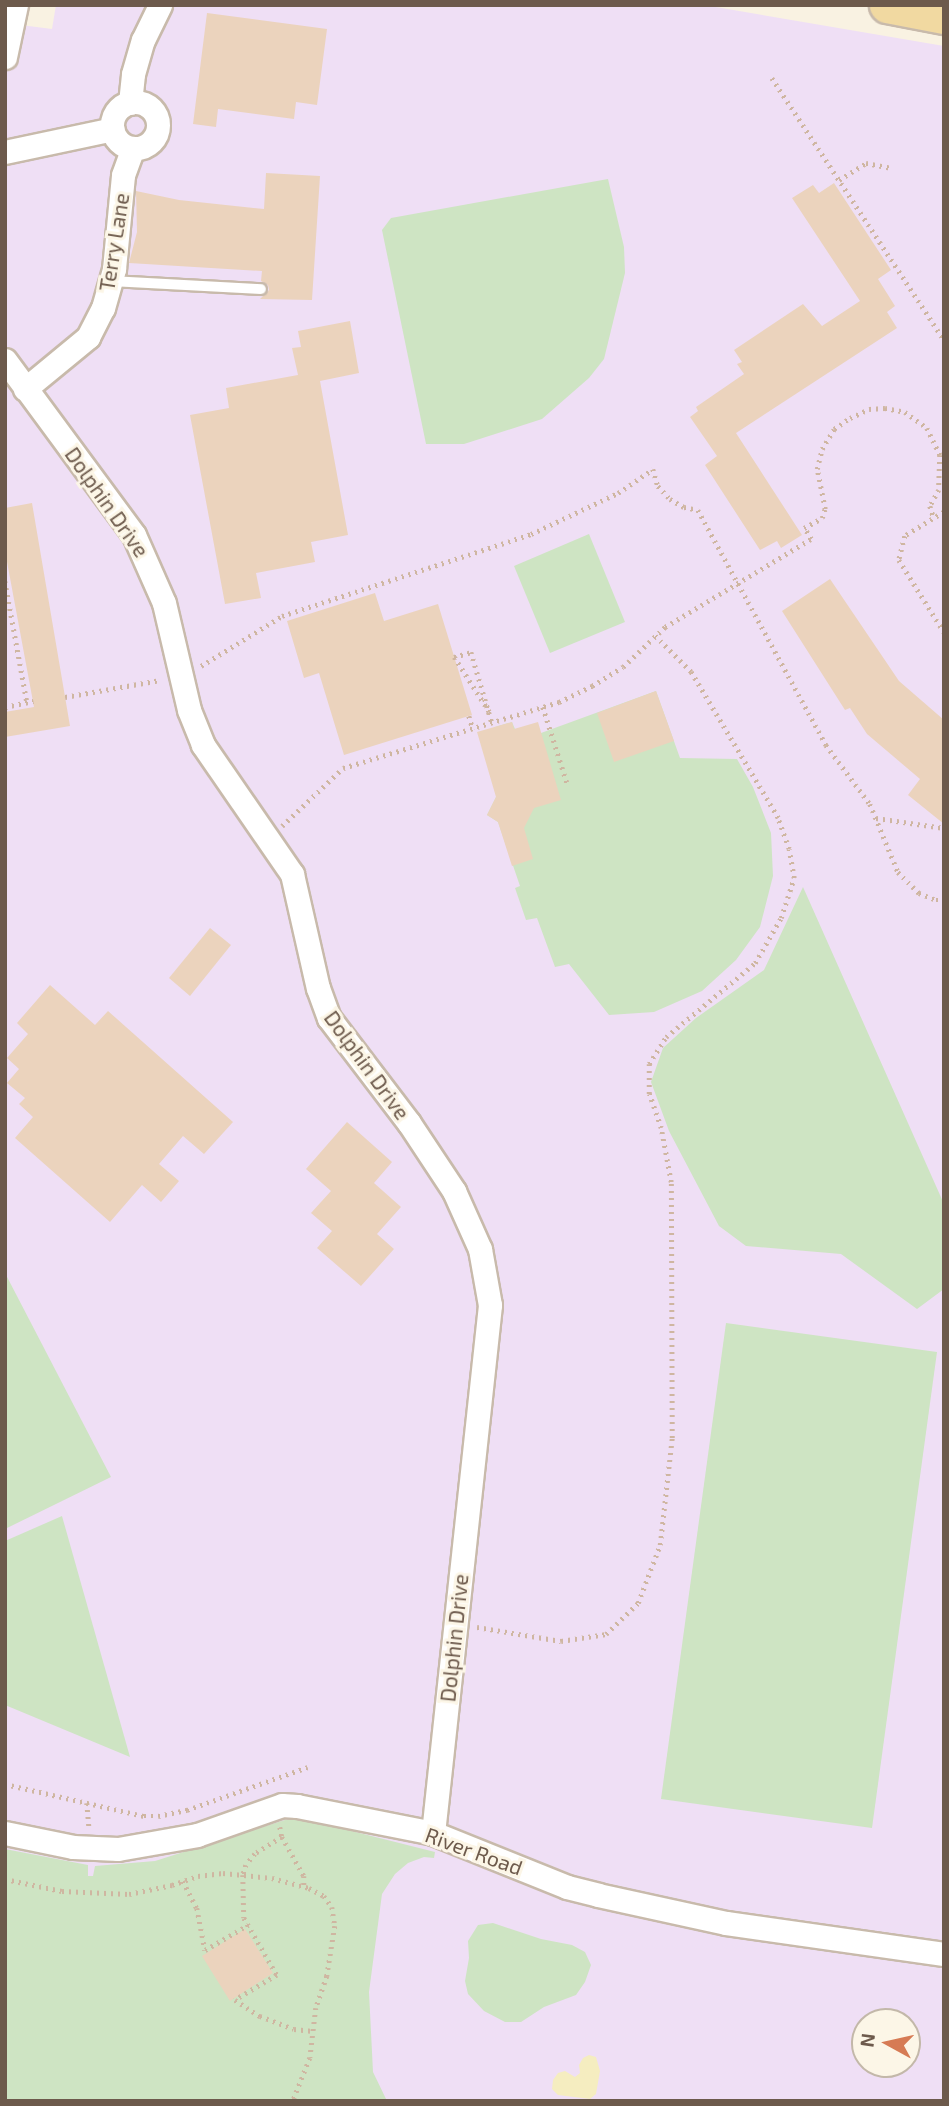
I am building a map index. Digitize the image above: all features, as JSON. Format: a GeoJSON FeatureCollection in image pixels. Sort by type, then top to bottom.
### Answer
{"type":"FeatureCollection","features":[{"type":"Feature","properties":{"kind":"main road"},"geometry":{"type":"LineString","coordinates":[[887,5],[944,16]]}},
{"type":"Feature","properties":{"kind":"street"},"geometry":{"type":"LineString","coordinates":[[5,57],[16,5]]}},
{"type":"Feature","properties":{"kind":"street"},"geometry":{"type":"LineString","coordinates":[[130,103],[143,40],[160,5]]}},
{"type":"Feature","properties":{"kind":"street"},"geometry":{"type":"LineString","coordinates":[[130,103],[144,104],[158,120],[153,140],[148,145],[133,148],[120,142],[113,129],[118,110],[130,103]]}},
{"type":"Feature","properties":{"kind":"street"},"geometry":{"type":"LineString","coordinates":[[5,152],[113,129]]}},
{"type":"Feature","properties":{"kind":"street","name":"Terry Lane"},"geometry":{"type":"LineString","coordinates":[[25,388],[88,337],[103,308],[111,281],[123,175],[133,148]]}},
{"type":"Feature","properties":{"kind":"street","name":"Dolphin Drive"},"geometry":{"type":"LineString","coordinates":[[5,360],[134,535],[150,566],[164,603],[180,677],[203,745],[292,874],[318,988],[329,1018],[402,1114],[454,1191],[480,1249],[490,1305],[433,1833]]}},
{"type":"Feature","properties":{"kind":"street","name":"River Road"},"geometry":{"type":"LineString","coordinates":[[5,1833],[73,1847],[118,1849],[197,1835],[282,1805],[320,1809],[433,1833],[584,1892],[726,1923],[944,1954]]}},
{"type":"Feature","properties":{"kind":"lane"},"geometry":{"type":"LineString","coordinates":[[111,281],[261,289]]}},
{"type":"Feature","properties":{"kind":"path"},"geometry":{"type":"LineString","coordinates":[[772,78],[944,340]]}},
{"type":"Feature","properties":{"kind":"path"},"geometry":{"type":"LineString","coordinates":[[839,180],[866,163],[891,169]]}},
{"type":"Feature","properties":{"kind":"path"},"geometry":{"type":"LineString","coordinates":[[268,840],[343,768],[503,722],[581,691],[612,673],[655,636],[739,581],[811,539],[803,528],[822,518],[825,509],[817,469],[822,449],[834,429],[870,409],[905,412],[927,428],[936,442],[940,470],[939,490],[930,506],[934,518]]}},
{"type":"Feature","properties":{"kind":"path"},"geometry":{"type":"LineString","coordinates":[[65,697],[180,677],[282,616],[531,534],[618,493],[653,469],[658,486],[670,499],[684,507],[698,510],[827,745],[870,804],[898,872],[919,893],[936,901],[944,900]]}},
{"type":"Feature","properties":{"kind":"path"},"geometry":{"type":"LineString","coordinates":[[944,512],[905,537],[900,560],[944,632]]}},
{"type":"Feature","properties":{"kind":"path"},"geometry":{"type":"LineString","coordinates":[[5,581],[30,702],[5,706]]}},
{"type":"Feature","properties":{"kind":"path"},"geometry":{"type":"LineString","coordinates":[[456,1624],[561,1641],[606,1634],[638,1603],[660,1545],[672,1438],[671,1182],[661,1128],[649,1094],[649,1064],[666,1037],[755,962],[780,918],[794,878],[789,849],[778,818],[691,671],[655,636]]}},
{"type":"Feature","properties":{"kind":"path"},"geometry":{"type":"LineString","coordinates":[[489,712],[454,657],[471,652],[489,712],[492,723]]}},
{"type":"Feature","properties":{"kind":"path"},"geometry":{"type":"LineString","coordinates":[[543,707],[568,786]]}},
{"type":"Feature","properties":{"kind":"path"},"geometry":{"type":"LineString","coordinates":[[469,716],[473,729]]}},
{"type":"Feature","properties":{"kind":"path"},"geometry":{"type":"LineString","coordinates":[[875,818],[944,828]]}},
{"type":"Feature","properties":{"kind":"path"},"geometry":{"type":"LineString","coordinates":[[5,1784],[144,1816],[159,1816],[187,1810],[308,1767]]}},
{"type":"Feature","properties":{"kind":"path"},"geometry":{"type":"LineString","coordinates":[[87,1803],[90,1836]]}},
{"type":"Feature","properties":{"kind":"path"},"geometry":{"type":"LineString","coordinates":[[280,1823],[282,1837],[299,1862],[304,1886]]}},
{"type":"Feature","properties":{"kind":"path"},"geometry":{"type":"LineString","coordinates":[[282,1837],[255,1854],[246,1865],[243,1875],[244,1918],[277,1975],[235,2000],[260,2016],[294,2029],[313,2031]]}},
{"type":"Feature","properties":{"kind":"path"},"geometry":{"type":"LineString","coordinates":[[5,1880],[62,1891],[129,1894],[223,1873],[272,1878],[304,1886],[324,1896],[332,1907],[335,1926],[327,1976],[316,2008],[310,2058],[293,2101]]}},
{"type":"Feature","properties":{"kind":"path"},"geometry":{"type":"LineString","coordinates":[[183,1881],[197,1908],[205,1950],[248,1925]]}},
{"type":"Feature","properties":{"kind":"shaded area"},"geometry":{"type":"Polygon","coordinates":[[[56,5],[704,5],[944,46],[944,2101],[5,2101],[5,23],[52,29],[56,5]]]}},
{"type":"Feature","properties":{"kind":"green space"},"geometry":{"type":"Polygon","coordinates":[[[608,179],[624,247],[625,273],[604,359],[589,378],[542,419],[464,444],[426,444],[382,230],[391,218],[608,179]]]}},
{"type":"Feature","properties":{"kind":"green space"},"geometry":{"type":"Polygon","coordinates":[[[589,534],[625,622],[550,653],[514,566],[589,534]]]}},
{"type":"Feature","properties":{"kind":"green space"},"geometry":{"type":"Polygon","coordinates":[[[656,691],[680,758],[737,759],[753,787],[771,833],[773,876],[760,927],[736,960],[702,991],[654,1012],[609,1015],[569,964],[555,967],[537,918],[526,920],[515,888],[520,886],[498,822],[487,815],[498,793],[495,727],[512,722],[515,729],[541,733],[656,691]]]}},
{"type":"Feature","properties":{"kind":"green space"},"geometry":{"type":"Polygon","coordinates":[[[803,887],[944,1204],[944,1289],[917,1309],[841,1254],[746,1246],[719,1226],[669,1131],[651,1082],[663,1048],[696,1018],[764,970],[803,887]]]}},
{"type":"Feature","properties":{"kind":"green space"},"geometry":{"type":"Polygon","coordinates":[[[5,1273],[111,1477],[5,1529],[5,1273]]]}},
{"type":"Feature","properties":{"kind":"green space"},"geometry":{"type":"Polygon","coordinates":[[[726,1323],[937,1352],[872,1828],[661,1799],[726,1323]]]}},
{"type":"Feature","properties":{"kind":"green space"},"geometry":{"type":"Polygon","coordinates":[[[62,1516],[130,1757],[5,1705],[5,1541],[62,1516]]]}},
{"type":"Feature","properties":{"kind":"green space"},"geometry":{"type":"Polygon","coordinates":[[[288,1819],[304,1819],[435,1852],[434,1858],[424,1857],[408,1863],[395,1874],[382,1894],[369,1992],[373,2072],[387,2101],[5,2101],[5,1849],[88,1865],[88,1876],[93,1876],[95,1866],[155,1861],[288,1819]]]}},
{"type":"Feature","properties":{"kind":"green space"},"geometry":{"type":"Polygon","coordinates":[[[493,1923],[541,1939],[572,1945],[585,1952],[591,1965],[585,1982],[576,1995],[544,2007],[521,2022],[505,2022],[484,2011],[468,1994],[465,1981],[469,1958],[468,1941],[478,1925],[493,1923]]]}},
{"type":"Feature","properties":{"kind":"sand"},"geometry":{"type":"Polygon","coordinates":[[[589,2055],[596,2057],[600,2071],[596,2094],[590,2099],[558,2095],[552,2089],[553,2080],[558,2073],[565,2071],[575,2077],[580,2073],[579,2065],[583,2058],[589,2055]]]}},
{"type":"Feature","properties":{"kind":"building"},"geometry":{"type":"Polygon","coordinates":[[[207,13],[327,29],[317,105],[296,102],[294,119],[218,109],[216,127],[193,124],[207,13]]]}},
{"type":"Feature","properties":{"kind":"building"},"geometry":{"type":"Polygon","coordinates":[[[266,173],[320,176],[312,300],[260,299],[269,290],[268,285],[261,281],[262,271],[129,263],[137,232],[136,191],[179,200],[264,209],[266,173]]]}},
{"type":"Feature","properties":{"kind":"building"},"geometry":{"type":"Polygon","coordinates":[[[834,183],[891,270],[878,279],[895,306],[887,312],[897,328],[736,433],[802,535],[781,548],[777,541],[760,550],[705,465],[717,456],[690,417],[698,411],[696,407],[744,374],[737,364],[742,362],[734,350],[803,304],[822,326],[860,301],[792,198],[813,185],[819,193],[834,183]]]}},
{"type":"Feature","properties":{"kind":"building"},"geometry":{"type":"Polygon","coordinates":[[[350,321],[359,373],[320,381],[348,535],[311,542],[315,562],[256,573],[261,598],[225,604],[190,415],[229,408],[226,388],[298,375],[292,348],[301,347],[298,331],[350,321]]]}},
{"type":"Feature","properties":{"kind":"building"},"geometry":{"type":"Polygon","coordinates":[[[32,503],[70,726],[5,737],[5,712],[34,707],[5,551],[5,508],[32,503]]]}},
{"type":"Feature","properties":{"kind":"building"},"geometry":{"type":"Polygon","coordinates":[[[830,579],[899,681],[944,720],[944,824],[908,795],[920,779],[867,734],[850,708],[845,710],[782,611],[830,579]]]}},
{"type":"Feature","properties":{"kind":"building"},"geometry":{"type":"Polygon","coordinates":[[[375,593],[384,621],[438,604],[472,715],[344,755],[319,673],[304,678],[287,621],[375,593]]]}},
{"type":"Feature","properties":{"kind":"building"},"geometry":{"type":"Polygon","coordinates":[[[656,691],[674,741],[614,762],[597,713],[656,691]]]}},
{"type":"Feature","properties":{"kind":"building"},"geometry":{"type":"Polygon","coordinates":[[[512,722],[514,729],[538,722],[561,800],[534,808],[524,828],[533,859],[512,866],[498,822],[487,815],[496,797],[477,732],[512,722]]]}},
{"type":"Feature","properties":{"kind":"building"},"geometry":{"type":"Polygon","coordinates":[[[210,928],[231,945],[190,996],[169,978],[210,928]]]}},
{"type":"Feature","properties":{"kind":"building"},"geometry":{"type":"Polygon","coordinates":[[[50,985],[95,1025],[108,1011],[233,1122],[204,1154],[183,1136],[159,1164],[179,1181],[161,1202],[142,1185],[110,1222],[15,1138],[33,1117],[19,1104],[25,1098],[7,1083],[19,1069],[7,1058],[28,1034],[17,1023],[50,985]]]}},
{"type":"Feature","properties":{"kind":"building"},"geometry":{"type":"Polygon","coordinates":[[[347,1122],[392,1162],[374,1183],[401,1207],[377,1234],[394,1249],[361,1286],[317,1248],[332,1231],[311,1213],[331,1191],[306,1169],[347,1122]]]}},
{"type":"Feature","properties":{"kind":"building"},"geometry":{"type":"Polygon","coordinates":[[[245,1929],[273,1973],[230,2001],[202,1956],[245,1929]]]}}]}
